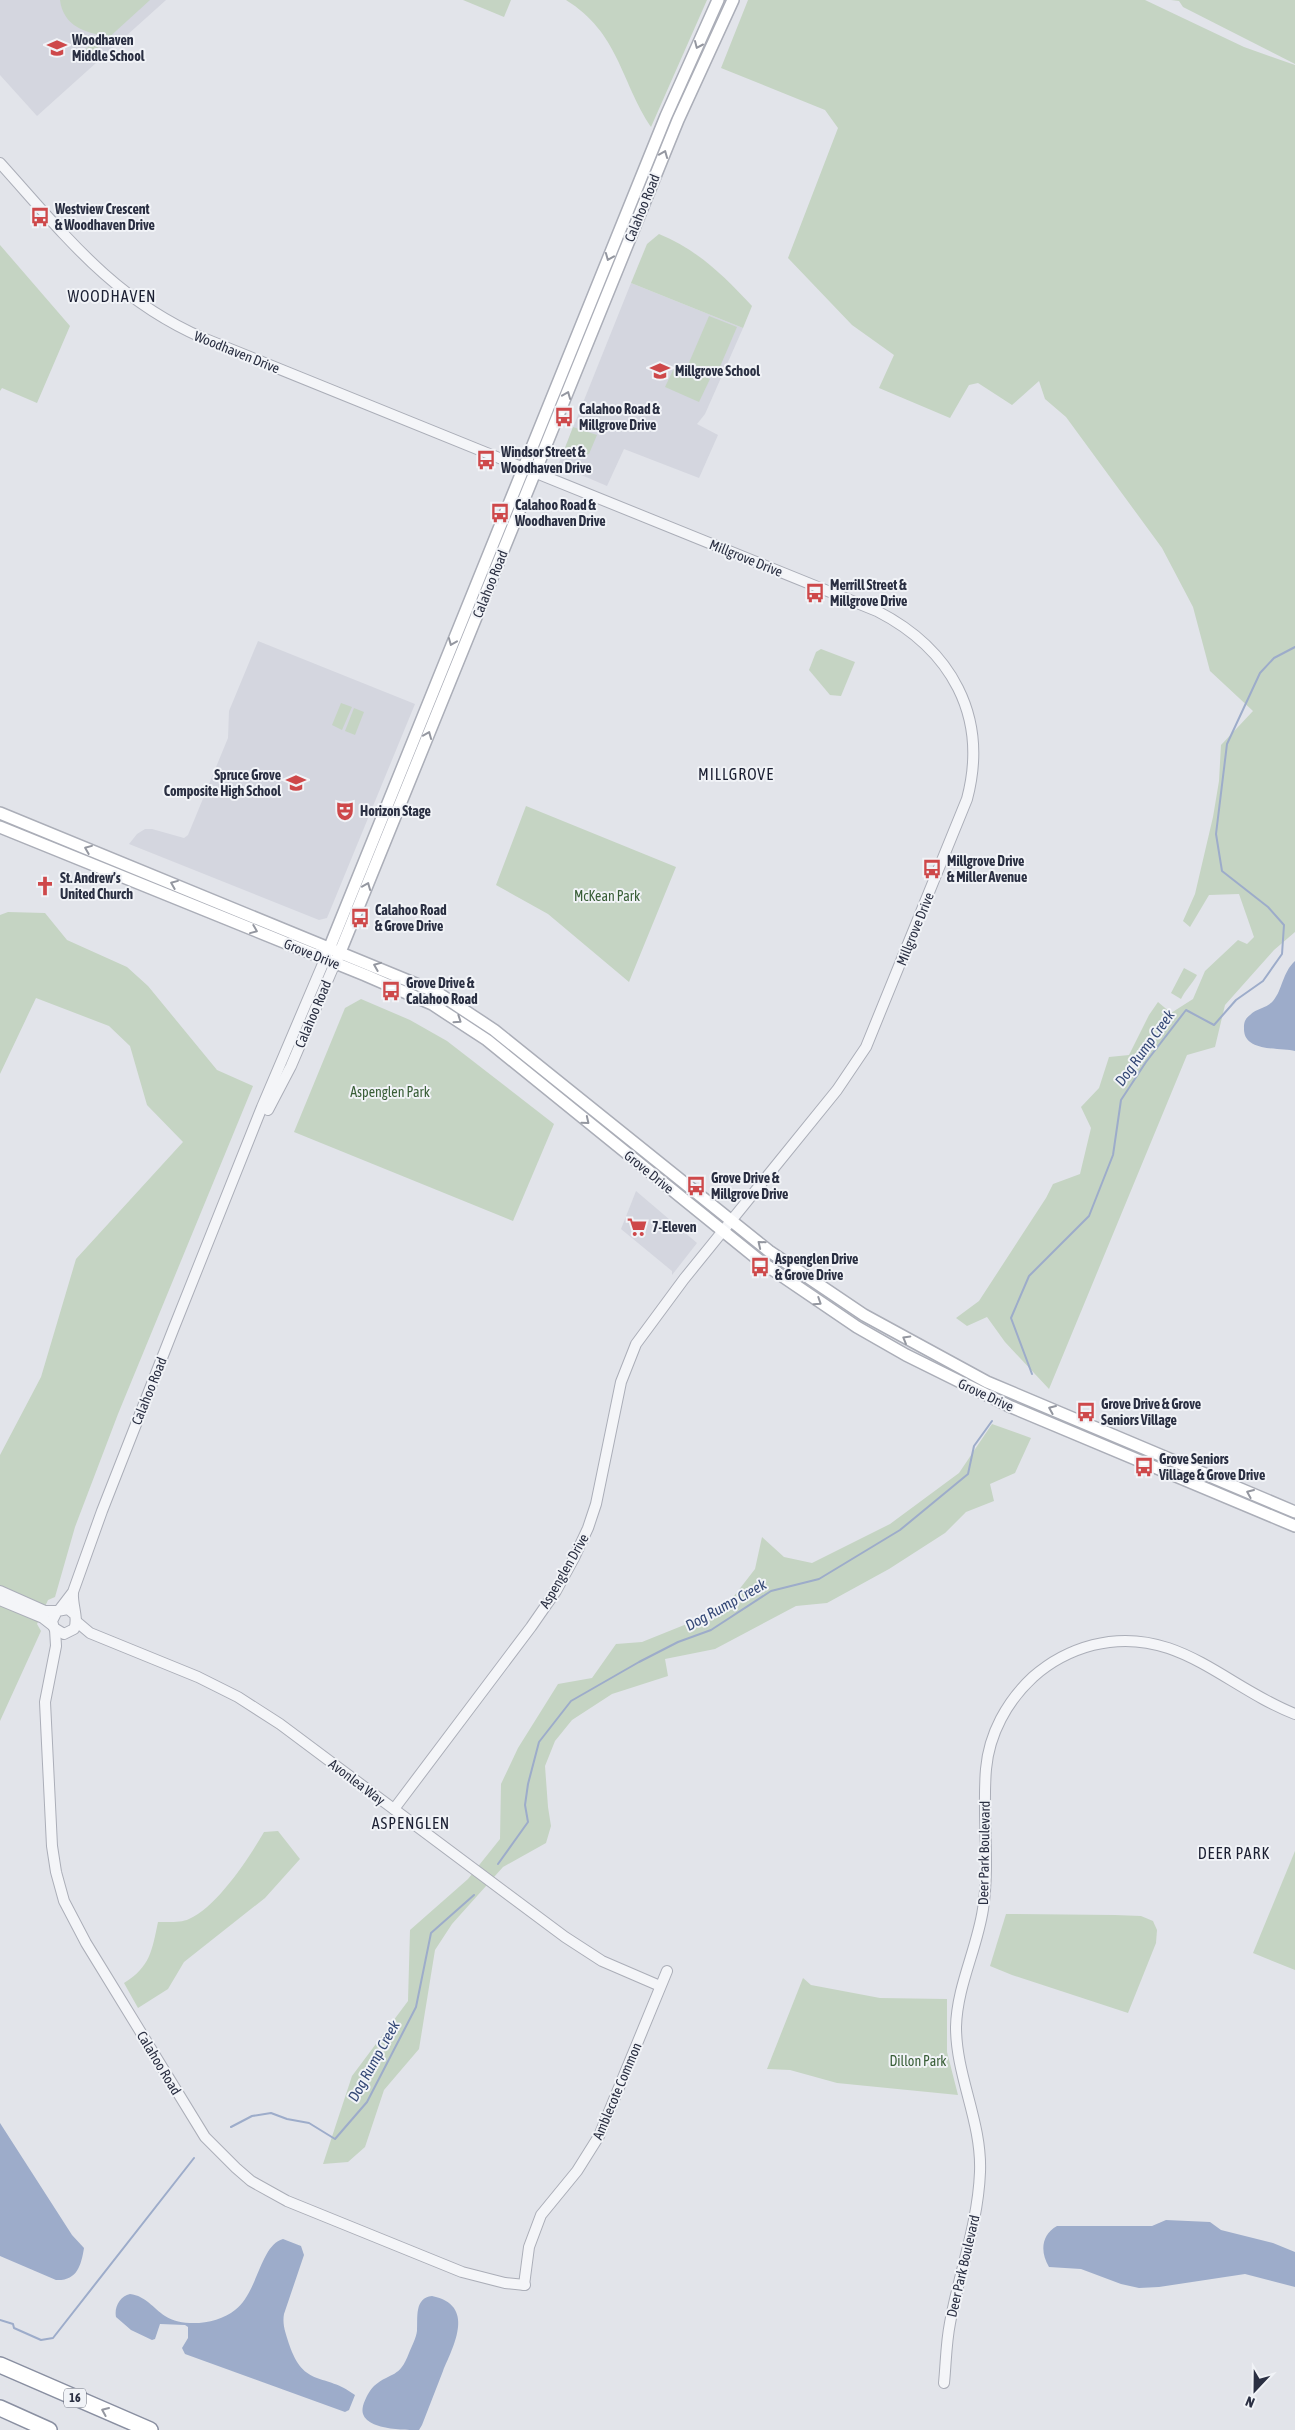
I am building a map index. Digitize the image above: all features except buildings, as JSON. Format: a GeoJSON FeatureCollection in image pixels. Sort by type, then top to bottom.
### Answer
{"type":"FeatureCollection","features":[{"type":"Feature","properties":{"kind":"highway","name":"16"},"geometry":{"type":"LineString","coordinates":[[0,2365],[150,2430]]}},
{"type":"Feature","properties":{"kind":"highway"},"geometry":{"type":"LineString","coordinates":[[0,2408],[49,2430]]}},
{"type":"Feature","properties":{"kind":"main road","name":"Calahoo Road"},"geometry":{"type":"LineString","coordinates":[[335,949],[522,467],[666,116],[718,0]]}},
{"type":"Feature","properties":{"kind":"main road","name":"Calahoo Road"},"geometry":{"type":"LineString","coordinates":[[330,961],[535,472],[678,120],[733,0]]}},
{"type":"Feature","properties":{"kind":"main road","name":"Grove Drive"},"geometry":{"type":"LineString","coordinates":[[0,813],[422,985],[476,1016],[731,1221],[829,1293],[905,1339],[958,1367],[1016,1394],[1295,1512]]}},
{"type":"Feature","properties":{"kind":"main road","name":"Grove Drive"},"geometry":{"type":"LineString","coordinates":[[0,828],[424,1000],[469,1027],[790,1284],[857,1327],[914,1360],[1009,1406],[1295,1526]]}},
{"type":"Feature","properties":{"kind":"street","name":"Woodhaven Drive"},"geometry":{"type":"LineString","coordinates":[[0,163],[100,272],[143,306],[170,322],[203,338],[535,472]]}},
{"type":"Feature","properties":{"kind":"street","name":"Millgrove Drive"},"geometry":{"type":"LineString","coordinates":[[535,472],[889,617],[915,633],[937,655],[958,688],[966,709],[973,754],[967,799],[874,1032],[857,1063],[837,1090],[723,1231]]}},
{"type":"Feature","properties":{"kind":"street","name":"Calahoo Road"},"geometry":{"type":"LineString","coordinates":[[58,1610],[73,1592],[136,1422],[240,1164],[330,961]]}},
{"type":"Feature","properties":{"kind":"street","name":"Aspenglen Drive"},"geometry":{"type":"LineString","coordinates":[[394,1809],[556,1591],[574,1558],[591,1520],[602,1478],[621,1382],[636,1344],[723,1231]]}},
{"type":"Feature","properties":{"kind":"street"},"geometry":{"type":"LineString","coordinates":[[0,1591],[45,1611],[68,1610],[76,1618],[69,1632],[56,1646]]}},
{"type":"Feature","properties":{"kind":"street","name":"Calahoo Road"},"geometry":{"type":"LineString","coordinates":[[73,1592],[76,1618]]}},
{"type":"Feature","properties":{"kind":"street"},"geometry":{"type":"LineString","coordinates":[[0,1600],[43,1618],[60,1633],[69,1632]]}},
{"type":"Feature","properties":{"kind":"street"},"geometry":{"type":"LineString","coordinates":[[53,1627],[52,1617],[58,1610]]}},
{"type":"Feature","properties":{"kind":"street","name":"Avonlea Way"},"geometry":{"type":"LineString","coordinates":[[76,1618],[90,1633]]}},
{"type":"Feature","properties":{"kind":"street","name":"Calahoo Road"},"geometry":{"type":"LineString","coordinates":[[53,1627],[56,1646],[46,1702],[52,1846],[56,1872],[64,1901],[86,1943],[205,2136],[251,2181],[287,2201],[462,2272],[505,2283],[524,2285]]}},
{"type":"Feature","properties":{"kind":"street","name":"Avonlea Way"},"geometry":{"type":"LineString","coordinates":[[69,1632],[90,1633],[198,1677],[238,1697],[280,1724],[564,1937],[602,1961],[660,1986]]}},
{"type":"Feature","properties":{"kind":"street","name":"Deer Park Boulevard"},"geometry":{"type":"LineString","coordinates":[[944,2383],[950,2324],[976,2208],[980,2170],[978,2142],[959,2057],[956,2027],[958,2009],[983,1910],[986,1888],[986,1760],[991,1740],[1004,1714],[1024,1686],[1056,1660],[1078,1649],[1126,1641],[1155,1644],[1178,1651],[1202,1662],[1265,1700],[1295,1714]]}},
{"type":"Feature","properties":{"kind":"street","name":"Amblecote Common"},"geometry":{"type":"LineString","coordinates":[[524,2285],[529,2247],[536,2224],[547,2205],[584,2161],[599,2136],[667,1971]]}},
{"type":"Feature","properties":{"kind":"shaded area","name":"Woodhaven Middle School"},"geometry":{"type":"Polygon","coordinates":[[[0,0],[166,0],[37,116],[0,75],[0,0]]]}},
{"type":"Feature","properties":{"kind":"shaded area","name":"Millgrove School"},"geometry":{"type":"Polygon","coordinates":[[[631,283],[743,328],[705,414],[697,424],[718,435],[699,478],[624,449],[607,486],[558,465],[631,283]]]}},
{"type":"Feature","properties":{"kind":"shaded area","name":"Spruce Grove Composite High School"},"geometry":{"type":"Polygon","coordinates":[[[258,641],[415,704],[327,918],[319,920],[129,844],[137,834],[145,829],[152,829],[184,838],[188,835],[228,738],[229,711],[258,641]]]}},
{"type":"Feature","properties":{"kind":"shaded area"},"geometry":{"type":"Polygon","coordinates":[[[636,1191],[697,1243],[672,1275],[672,1271],[621,1229],[636,1191]]]}},
{"type":"Feature","properties":{"kind":"green space"},"geometry":{"type":"Polygon","coordinates":[[[60,0],[150,0],[82,62],[78,57],[100,35],[74,25],[65,15],[60,0]]]}},
{"type":"Feature","properties":{"kind":"green space"},"geometry":{"type":"Polygon","coordinates":[[[463,0],[511,0],[504,17],[463,0]]]}},
{"type":"Feature","properties":{"kind":"green space"},"geometry":{"type":"Polygon","coordinates":[[[566,0],[707,0],[651,127],[608,42],[584,13],[566,0]]]}},
{"type":"Feature","properties":{"kind":"green space"},"geometry":{"type":"Polygon","coordinates":[[[748,0],[1145,0],[1244,47],[1295,65],[1295,932],[1274,950],[1225,1005],[1215,1047],[1187,1055],[1049,1389],[1005,1342],[987,1317],[967,1326],[956,1318],[979,1301],[1046,1198],[1053,1184],[1080,1174],[1091,1128],[1081,1107],[1099,1088],[1109,1057],[1129,1055],[1149,1015],[1158,1002],[1171,1013],[1193,999],[1205,971],[1238,940],[1247,944],[1254,937],[1239,894],[1209,895],[1190,927],[1183,921],[1195,894],[1213,817],[1219,781],[1221,745],[1253,711],[1210,671],[1193,607],[1162,548],[1066,417],[1045,399],[1039,381],[1012,405],[978,383],[969,385],[950,418],[879,388],[894,355],[852,325],[788,258],[838,128],[825,110],[721,68],[748,0]]]}},
{"type":"Feature","properties":{"kind":"green space"},"geometry":{"type":"Polygon","coordinates":[[[1171,0],[1295,0],[1295,64],[1183,7],[1179,1],[1171,0]]]}},
{"type":"Feature","properties":{"kind":"green space"},"geometry":{"type":"Polygon","coordinates":[[[659,234],[673,240],[710,265],[752,306],[743,328],[631,283],[647,244],[659,234]]]}},
{"type":"Feature","properties":{"kind":"green space"},"geometry":{"type":"Polygon","coordinates":[[[0,245],[70,326],[37,403],[2,388],[0,391],[0,245]]]}},
{"type":"Feature","properties":{"kind":"green space"},"geometry":{"type":"Polygon","coordinates":[[[709,316],[737,327],[716,376],[688,365],[709,316]]]}},
{"type":"Feature","properties":{"kind":"green space"},"geometry":{"type":"Polygon","coordinates":[[[675,366],[710,379],[699,402],[665,387],[675,366]]]}},
{"type":"Feature","properties":{"kind":"green space"},"geometry":{"type":"Polygon","coordinates":[[[573,427],[597,435],[589,454],[585,455],[565,448],[573,427]]]}},
{"type":"Feature","properties":{"kind":"green space"},"geometry":{"type":"Polygon","coordinates":[[[821,649],[855,662],[841,696],[830,695],[809,670],[816,652],[821,649]]]}},
{"type":"Feature","properties":{"kind":"green space"},"geometry":{"type":"Polygon","coordinates":[[[341,703],[352,707],[342,730],[332,725],[341,703]]]}},
{"type":"Feature","properties":{"kind":"green space"},"geometry":{"type":"Polygon","coordinates":[[[354,708],[364,712],[355,735],[345,731],[354,708]]]}},
{"type":"Feature","properties":{"kind":"green space","name":"McKean Park"},"geometry":{"type":"Polygon","coordinates":[[[526,806],[676,867],[629,982],[548,914],[496,885],[526,806]]]}},
{"type":"Feature","properties":{"kind":"green space"},"geometry":{"type":"Polygon","coordinates":[[[8,912],[45,913],[67,940],[127,967],[148,986],[217,1070],[253,1086],[118,1414],[75,1527],[55,1597],[48,1600],[37,1624],[41,1631],[0,1721],[0,1455],[41,1377],[76,1259],[183,1142],[147,1105],[130,1046],[109,1026],[36,998],[0,1074],[0,915],[8,912]]]}},
{"type":"Feature","properties":{"kind":"green space"},"geometry":{"type":"Polygon","coordinates":[[[1184,968],[1197,975],[1181,999],[1171,993],[1184,968]]]}},
{"type":"Feature","properties":{"kind":"green space","name":"Aspenglen Park"},"geometry":{"type":"Polygon","coordinates":[[[361,999],[410,1020],[447,1041],[554,1124],[513,1221],[294,1132],[345,1008],[361,999]]]}},
{"type":"Feature","properties":{"kind":"green space"},"geometry":{"type":"Polygon","coordinates":[[[992,1424],[1031,1438],[1015,1473],[990,1484],[994,1501],[966,1512],[945,1533],[889,1569],[827,1603],[796,1606],[715,1649],[665,1659],[668,1676],[612,1694],[572,1720],[555,1741],[545,1766],[551,1826],[546,1843],[503,1867],[452,1924],[435,1950],[419,2049],[384,2090],[365,2147],[348,2162],[323,2164],[352,2076],[408,2001],[410,1930],[468,1879],[500,1839],[501,1784],[518,1748],[558,1684],[592,1678],[616,1644],[642,1642],[724,1609],[755,1569],[762,1537],[784,1557],[812,1563],[890,1524],[959,1473],[992,1424]]]}},
{"type":"Feature","properties":{"kind":"green space"},"geometry":{"type":"Polygon","coordinates":[[[278,1831],[300,1859],[265,1898],[184,1962],[168,1989],[138,2008],[124,1983],[133,1977],[145,1964],[154,1942],[158,1922],[182,1921],[200,1913],[231,1881],[264,1832],[278,1831]]]}},
{"type":"Feature","properties":{"kind":"green space"},"geometry":{"type":"Polygon","coordinates":[[[1295,1851],[1295,1970],[1253,1953],[1295,1851]]]}},
{"type":"Feature","properties":{"kind":"green space"},"geometry":{"type":"Polygon","coordinates":[[[1006,1914],[1141,1916],[1153,1921],[1157,1930],[1156,1943],[1128,2013],[990,1966],[1006,1914]]]}},
{"type":"Feature","properties":{"kind":"green space","name":"Dillon Park"},"geometry":{"type":"Polygon","coordinates":[[[803,1978],[811,1985],[880,1998],[947,1999],[947,2052],[958,2095],[837,2083],[790,2070],[767,2069],[803,1978]]]}},
{"type":"Feature","properties":{"kind":"water"},"geometry":{"type":"Polygon","coordinates":[[[1295,961],[1295,1051],[1264,1047],[1250,1042],[1245,1036],[1245,1021],[1253,1013],[1273,1001],[1287,971],[1295,961]]]}},
{"type":"Feature","properties":{"kind":"water"},"geometry":{"type":"Polygon","coordinates":[[[0,2123],[72,2235],[84,2248],[77,2271],[69,2278],[56,2280],[0,2256],[0,2123]]]}},
{"type":"Feature","properties":{"kind":"water"},"geometry":{"type":"Polygon","coordinates":[[[1166,2220],[1210,2222],[1221,2230],[1273,2243],[1295,2252],[1295,2287],[1245,2274],[1159,2287],[1139,2288],[1121,2284],[1081,2269],[1049,2267],[1044,2256],[1045,2239],[1057,2226],[1152,2226],[1166,2220]]]}},
{"type":"Feature","properties":{"kind":"water"},"geometry":{"type":"Polygon","coordinates":[[[283,2239],[301,2246],[304,2255],[284,2314],[284,2326],[289,2344],[301,2368],[316,2378],[344,2388],[355,2395],[349,2410],[345,2412],[185,2354],[182,2348],[188,2338],[188,2327],[185,2325],[160,2324],[155,2339],[152,2340],[131,2330],[116,2317],[116,2309],[119,2302],[123,2297],[130,2294],[141,2297],[173,2320],[201,2323],[220,2319],[235,2310],[243,2302],[269,2250],[275,2243],[283,2239]]]}},
{"type":"Feature","properties":{"kind":"water"},"geometry":{"type":"Polygon","coordinates":[[[432,2296],[446,2301],[454,2308],[458,2317],[458,2327],[452,2350],[422,2425],[419,2430],[412,2430],[393,2429],[374,2424],[367,2420],[363,2414],[366,2398],[374,2386],[402,2367],[416,2336],[418,2309],[422,2300],[432,2296]]]}},
{"type":"Feature","properties":{"kind":"waterway","name":"Dog Rump Creek"},"geometry":{"type":"LineString","coordinates":[[1032,1374],[1011,1318],[1029,1276],[1089,1216],[1113,1155],[1121,1100],[1146,1062],[1186,1010],[1214,1025],[1236,1000],[1263,981],[1282,954],[1284,925],[1268,907],[1222,871],[1216,834],[1227,744],[1260,673],[1274,658],[1295,647]]}},
{"type":"Feature","properties":{"kind":"waterway","name":"Dog Rump Creek"},"geometry":{"type":"LineString","coordinates":[[498,1864],[528,1822],[525,1805],[528,1784],[539,1742],[571,1701],[678,1642],[711,1630],[771,1591],[819,1579],[900,1530],[968,1474],[974,1446],[992,1421]]}},
{"type":"Feature","properties":{"kind":"waterway","name":"Dog Rump Creek"},"geometry":{"type":"LineString","coordinates":[[231,2127],[252,2116],[271,2113],[287,2119],[309,2123],[335,2139],[367,2102],[416,2007],[431,1933],[474,1895]]}},
{"type":"Feature","properties":{"kind":"waterway","name":"Dog Rump Creek"},"geometry":{"type":"LineString","coordinates":[[0,2320],[13,2324],[14,2328],[41,2340],[53,2338],[194,2158]]}},
{"type":"Feature","properties":{"kind":"place","name":"Woodhaven Middle School"},"geometry":{"type":"Point","coordinates":[57,48]}},
{"type":"Feature","properties":{"kind":"place","name":"Westview Crescent & Woodhaven Drive"},"geometry":{"type":"Point","coordinates":[40,217]}},
{"type":"Feature","properties":{"kind":"place","name":"Millgrove School"},"geometry":{"type":"Point","coordinates":[660,371]}},
{"type":"Feature","properties":{"kind":"place","name":"Calahoo Road & Millgrove Drive"},"geometry":{"type":"Point","coordinates":[564,417]}},
{"type":"Feature","properties":{"kind":"place","name":"Windsor Street & Woodhaven Drive"},"geometry":{"type":"Point","coordinates":[486,460]}},
{"type":"Feature","properties":{"kind":"place","name":"Calahoo Road & Woodhaven Drive"},"geometry":{"type":"Point","coordinates":[500,513]}},
{"type":"Feature","properties":{"kind":"place","name":"Merrill Street & Millgrove Drive"},"geometry":{"type":"Point","coordinates":[815,593]}},
{"type":"Feature","properties":{"kind":"place","name":"Spruce Grove Composite High School"},"geometry":{"type":"Point","coordinates":[296,783]}},
{"type":"Feature","properties":{"kind":"place","name":"Horizon Stage"},"geometry":{"type":"Point","coordinates":[345,811]}},
{"type":"Feature","properties":{"kind":"place","name":"Millgrove Drive & Miller Avenue"},"geometry":{"type":"Point","coordinates":[932,869]}},
{"type":"Feature","properties":{"kind":"place","name":"St. Andrew’s United Church"},"geometry":{"type":"Point","coordinates":[45,886]}},
{"type":"Feature","properties":{"kind":"place","name":"Calahoo Road & Grove Drive"},"geometry":{"type":"Point","coordinates":[360,918]}},
{"type":"Feature","properties":{"kind":"place","name":"Grove Drive & Calahoo Road"},"geometry":{"type":"Point","coordinates":[391,991]}},
{"type":"Feature","properties":{"kind":"place","name":"Grove Drive & Millgrove Drive"},"geometry":{"type":"Point","coordinates":[696,1186]}},
{"type":"Feature","properties":{"kind":"place","name":"7-Eleven"},"geometry":{"type":"Point","coordinates":[637,1227]}},
{"type":"Feature","properties":{"kind":"place","name":"Aspenglen Drive & Grove Drive"},"geometry":{"type":"Point","coordinates":[760,1267]}},
{"type":"Feature","properties":{"kind":"place","name":"Grove Drive & Grove Seniors Village"},"geometry":{"type":"Point","coordinates":[1086,1412]}},
{"type":"Feature","properties":{"kind":"place","name":"Grove Seniors Village & Grove Drive"},"geometry":{"type":"Point","coordinates":[1144,1467]}},
{"type":"Feature","properties":{"kind":"district","name":"WOODHAVEN"},"geometry":{"type":"Point","coordinates":[112,296]}},
{"type":"Feature","properties":{"kind":"district","name":"MILLGROVE"},"geometry":{"type":"Point","coordinates":[736,774]}},
{"type":"Feature","properties":{"kind":"district","name":"ASPENGLEN"},"geometry":{"type":"Point","coordinates":[411,1823]}},
{"type":"Feature","properties":{"kind":"district","name":"DEER PARK"},"geometry":{"type":"Point","coordinates":[1234,1853]}}]}
